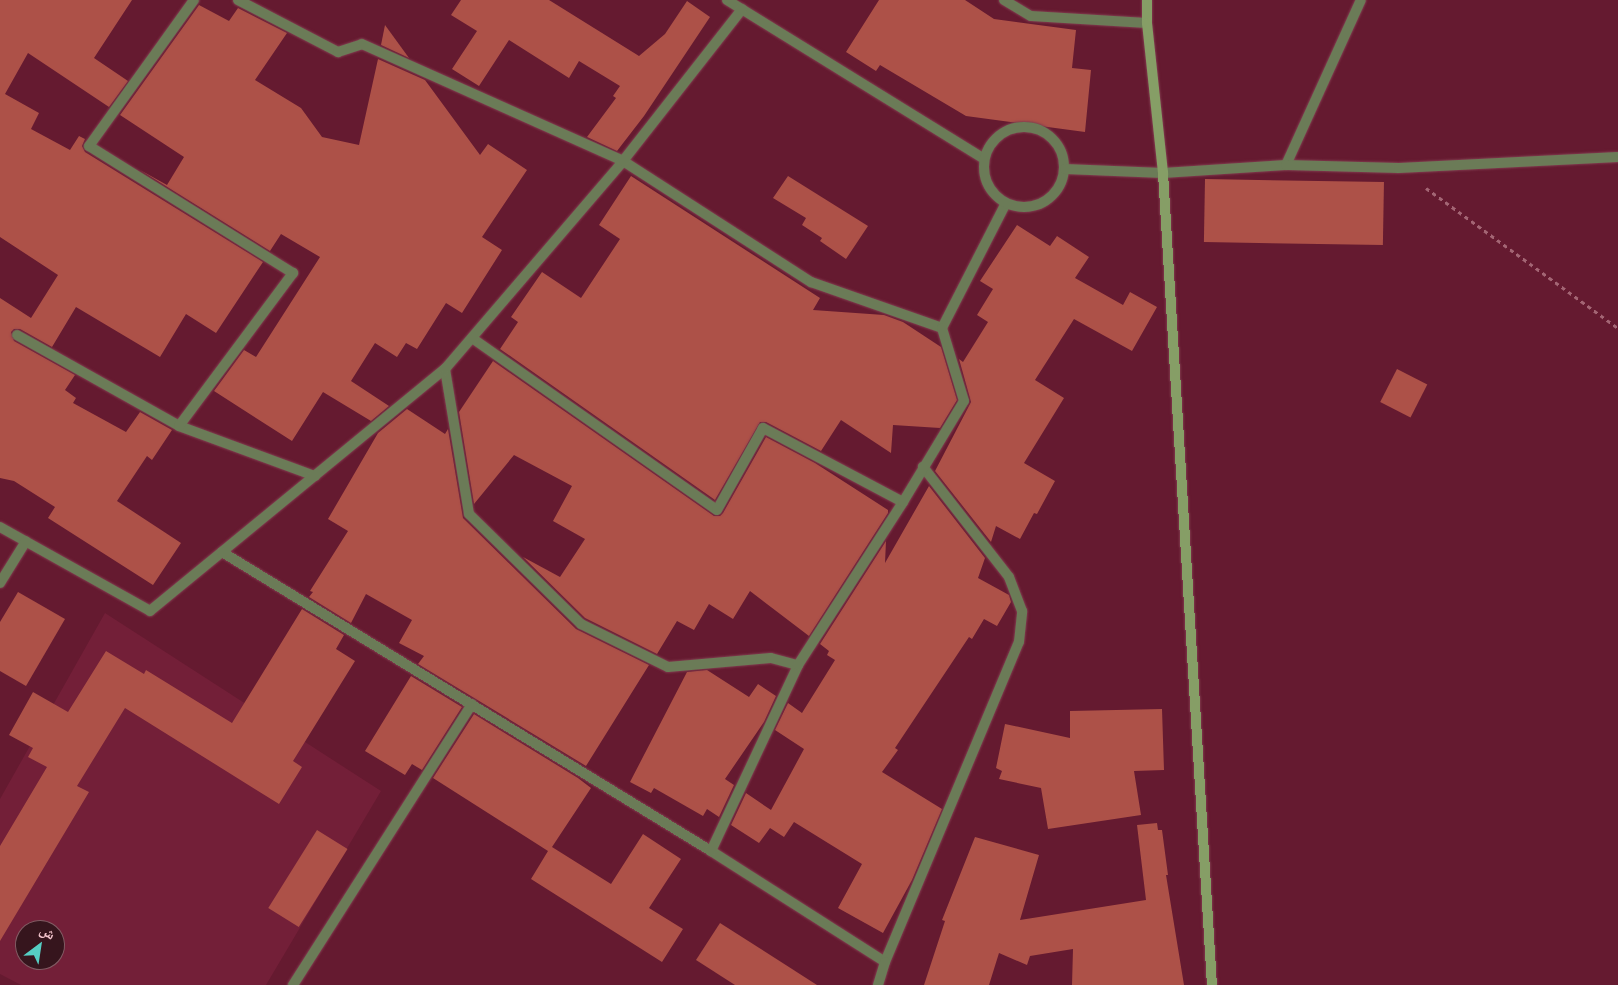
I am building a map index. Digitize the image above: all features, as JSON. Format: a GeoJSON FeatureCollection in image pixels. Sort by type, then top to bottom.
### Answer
{"type":"FeatureCollection","features":[{"type":"Feature","properties":{"kind":"main road"},"geometry":{"type":"LineString","coordinates":[[1147,0],[1146,23],[1163,173],[1212,985]]}},
{"type":"Feature","properties":{"kind":"street"},"geometry":{"type":"LineString","coordinates":[[179,426],[293,273],[90,146],[194,0]]}},
{"type":"Feature","properties":{"kind":"street"},"geometry":{"type":"LineString","coordinates":[[238,0],[338,52],[362,44],[622,161],[811,282],[942,328]]}},
{"type":"Feature","properties":{"kind":"street"},"geometry":{"type":"LineString","coordinates":[[726,0],[984,159]]}},
{"type":"Feature","properties":{"kind":"street"},"geometry":{"type":"LineString","coordinates":[[1004,0],[1031,16],[1146,23]]}},
{"type":"Feature","properties":{"kind":"street"},"geometry":{"type":"LineString","coordinates":[[1286,164],[1361,0]]}},
{"type":"Feature","properties":{"kind":"street"},"geometry":{"type":"LineString","coordinates":[[0,527],[150,611],[445,369],[622,161],[742,9]]}},
{"type":"Feature","properties":{"kind":"street"},"geometry":{"type":"LineString","coordinates":[[1037,128],[1058,144],[1063,156],[1065,169],[1062,182],[1055,194],[1045,202],[1032,207],[1018,207],[1006,203],[995,195],[984,171],[984,159],[990,145],[999,136],[1011,129],[1037,128]]}},
{"type":"Feature","properties":{"kind":"street"},"geometry":{"type":"LineString","coordinates":[[1065,169],[1163,173],[1286,164],[1399,168],[1618,157]]}},
{"type":"Feature","properties":{"kind":"street"},"geometry":{"type":"LineString","coordinates":[[712,851],[798,665],[964,401],[942,328],[1006,203]]}},
{"type":"Feature","properties":{"kind":"street"},"geometry":{"type":"LineString","coordinates":[[17,335],[179,426],[315,476]]}},
{"type":"Feature","properties":{"kind":"street"},"geometry":{"type":"LineString","coordinates":[[472,338],[718,510],[763,428],[902,502]]}},
{"type":"Feature","properties":{"kind":"street"},"geometry":{"type":"LineString","coordinates":[[445,369],[469,514],[580,624],[668,667],[771,658],[798,665]]}},
{"type":"Feature","properties":{"kind":"street"},"geometry":{"type":"LineString","coordinates":[[878,985],[885,962],[1019,642],[1022,612],[1009,577],[923,467]]}},
{"type":"Feature","properties":{"kind":"street"},"geometry":{"type":"LineString","coordinates":[[0,583],[26,541]]}},
{"type":"Feature","properties":{"kind":"street"},"geometry":{"type":"LineString","coordinates":[[222,552],[712,851],[885,962]]}},
{"type":"Feature","properties":{"kind":"street"},"geometry":{"type":"LineString","coordinates":[[294,985],[472,704]]}},
{"type":"Feature","properties":{"kind":"path"},"geometry":{"type":"LineString","coordinates":[[1399,168],[1618,328]]}},
{"type":"Feature","properties":{"kind":"shaded area"},"geometry":{"type":"Polygon","coordinates":[[[105,613],[381,791],[266,985],[21,985],[0,974],[0,799],[105,613]]]}},
{"type":"Feature","properties":{"kind":"building"},"geometry":{"type":"Polygon","coordinates":[[[0,0],[132,0],[94,58],[128,81],[109,107],[28,53],[5,94],[39,113],[31,129],[70,150],[79,136],[85,139],[82,146],[85,152],[263,262],[216,333],[186,314],[160,357],[76,307],[52,347],[20,329],[14,329],[11,332],[14,341],[75,375],[65,390],[76,398],[73,403],[126,432],[140,412],[172,430],[152,460],[147,456],[117,501],[181,543],[153,585],[48,518],[55,507],[14,481],[0,478],[0,298],[31,318],[58,275],[0,237],[0,0]]]}},
{"type":"Feature","properties":{"kind":"building"},"geometry":{"type":"Polygon","coordinates":[[[461,0],[549,0],[639,56],[665,34],[687,1],[710,17],[644,116],[617,151],[587,137],[616,98],[613,96],[620,86],[579,61],[569,78],[509,40],[479,86],[452,69],[477,31],[451,15],[461,0]]]}},
{"type":"Feature","properties":{"kind":"building"},"geometry":{"type":"Polygon","coordinates":[[[879,0],[965,0],[994,19],[1076,30],[1072,68],[1091,70],[1085,132],[966,116],[880,65],[876,71],[846,52],[879,0]]]}},
{"type":"Feature","properties":{"kind":"building"},"geometry":{"type":"Polygon","coordinates":[[[199,5],[229,21],[238,8],[287,33],[255,80],[301,108],[322,137],[359,145],[378,59],[425,80],[480,155],[488,144],[527,170],[482,237],[502,250],[462,313],[446,303],[417,349],[406,343],[397,357],[375,343],[351,381],[389,406],[371,421],[323,392],[292,441],[214,391],[244,350],[256,357],[320,257],[281,234],[270,251],[140,170],[167,185],[184,157],[120,115],[199,5]]]}},
{"type":"Feature","properties":{"kind":"building"},"geometry":{"type":"Polygon","coordinates":[[[385,25],[409,58],[381,45],[385,25]]]}},
{"type":"Feature","properties":{"kind":"building"},"geometry":{"type":"Polygon","coordinates":[[[631,176],[820,298],[813,310],[884,315],[903,322],[941,347],[957,400],[940,428],[893,425],[891,453],[841,420],[821,451],[766,422],[760,422],[715,500],[500,349],[518,322],[511,317],[542,272],[581,298],[620,239],[599,225],[631,176]]]}},
{"type":"Feature","properties":{"kind":"building"},"geometry":{"type":"Polygon","coordinates":[[[788,176],[868,226],[846,259],[820,241],[822,238],[802,225],[806,218],[773,198],[788,176]]]}},
{"type":"Feature","properties":{"kind":"building"},"geometry":{"type":"Polygon","coordinates":[[[1205,179],[1384,182],[1383,245],[1204,242],[1205,179]]]}},
{"type":"Feature","properties":{"kind":"building"},"geometry":{"type":"Polygon","coordinates":[[[1017,225],[1050,246],[1057,236],[1089,257],[1075,278],[1123,305],[1130,292],[1157,307],[1132,351],[1074,319],[1035,380],[1064,398],[1024,463],[1055,481],[1037,514],[1034,513],[1020,539],[996,526],[991,542],[935,471],[971,402],[959,359],[963,362],[988,322],[977,315],[993,289],[980,281],[1017,225]]]}},
{"type":"Feature","properties":{"kind":"building"},"geometry":{"type":"Polygon","coordinates":[[[493,361],[714,516],[720,516],[723,513],[766,437],[815,463],[888,510],[888,513],[809,636],[750,591],[733,619],[709,604],[694,630],[677,621],[657,654],[585,618],[523,557],[560,577],[585,539],[553,521],[572,486],[514,455],[474,504],[459,412],[493,361]]]}},
{"type":"Feature","properties":{"kind":"building"},"geometry":{"type":"Polygon","coordinates":[[[1397,369],[1427,384],[1410,417],[1380,402],[1397,369]]]}},
{"type":"Feature","properties":{"kind":"building"},"geometry":{"type":"Polygon","coordinates":[[[407,409],[445,434],[448,429],[463,518],[576,629],[649,665],[586,766],[418,664],[424,656],[399,643],[412,620],[366,594],[351,623],[309,597],[313,592],[310,591],[348,531],[328,519],[378,433],[407,409]]]}},
{"type":"Feature","properties":{"kind":"building"},"geometry":{"type":"Polygon","coordinates":[[[929,486],[985,558],[978,578],[1009,595],[1011,602],[997,626],[984,619],[972,639],[969,637],[895,748],[898,750],[882,772],[942,809],[912,880],[883,933],[838,908],[862,864],[794,822],[784,837],[770,828],[759,843],[731,825],[746,793],[771,810],[804,749],[775,730],[788,703],[802,713],[835,660],[827,655],[829,651],[820,644],[886,541],[885,563],[929,486]]]}},
{"type":"Feature","properties":{"kind":"building"},"geometry":{"type":"Polygon","coordinates":[[[18,592],[65,619],[26,686],[0,671],[0,622],[18,592]]]}},
{"type":"Feature","properties":{"kind":"building"},"geometry":{"type":"Polygon","coordinates":[[[302,609],[344,635],[336,649],[355,661],[293,761],[302,767],[279,804],[125,708],[77,786],[89,792],[0,941],[0,846],[47,767],[28,757],[33,748],[9,735],[33,692],[68,712],[106,651],[144,674],[146,670],[232,723],[302,609]]]}},
{"type":"Feature","properties":{"kind":"building"},"geometry":{"type":"Polygon","coordinates":[[[707,670],[749,697],[758,684],[776,696],[764,722],[725,779],[734,785],[719,817],[707,809],[703,816],[654,788],[651,793],[630,782],[687,672],[707,670]]]}},
{"type":"Feature","properties":{"kind":"building"},"geometry":{"type":"Polygon","coordinates":[[[411,676],[462,707],[422,770],[412,764],[405,775],[365,751],[411,676]]]}},
{"type":"Feature","properties":{"kind":"building"},"geometry":{"type":"Polygon","coordinates":[[[1162,709],[1164,770],[1134,771],[1141,815],[1048,829],[1041,788],[999,779],[1002,771],[996,768],[1005,724],[1070,738],[1070,711],[1162,709]]]}},
{"type":"Feature","properties":{"kind":"building"},"geometry":{"type":"Polygon","coordinates":[[[474,714],[578,778],[591,788],[552,847],[611,884],[643,834],[681,859],[649,908],[683,929],[662,962],[531,879],[548,851],[433,778],[474,714]]]}},
{"type":"Feature","properties":{"kind":"building"},"geometry":{"type":"Polygon","coordinates":[[[1157,823],[1158,830],[1162,830],[1168,875],[1166,875],[1184,985],[1072,985],[1073,949],[1030,956],[1027,965],[999,953],[989,985],[924,985],[945,921],[942,920],[975,837],[1039,855],[1020,920],[1146,900],[1137,825],[1157,823]]]}},
{"type":"Feature","properties":{"kind":"building"},"geometry":{"type":"Polygon","coordinates":[[[317,830],[348,849],[299,927],[268,908],[317,830]]]}},
{"type":"Feature","properties":{"kind":"building"},"geometry":{"type":"Polygon","coordinates":[[[720,923],[817,985],[735,985],[696,960],[720,923]]]}}]}
